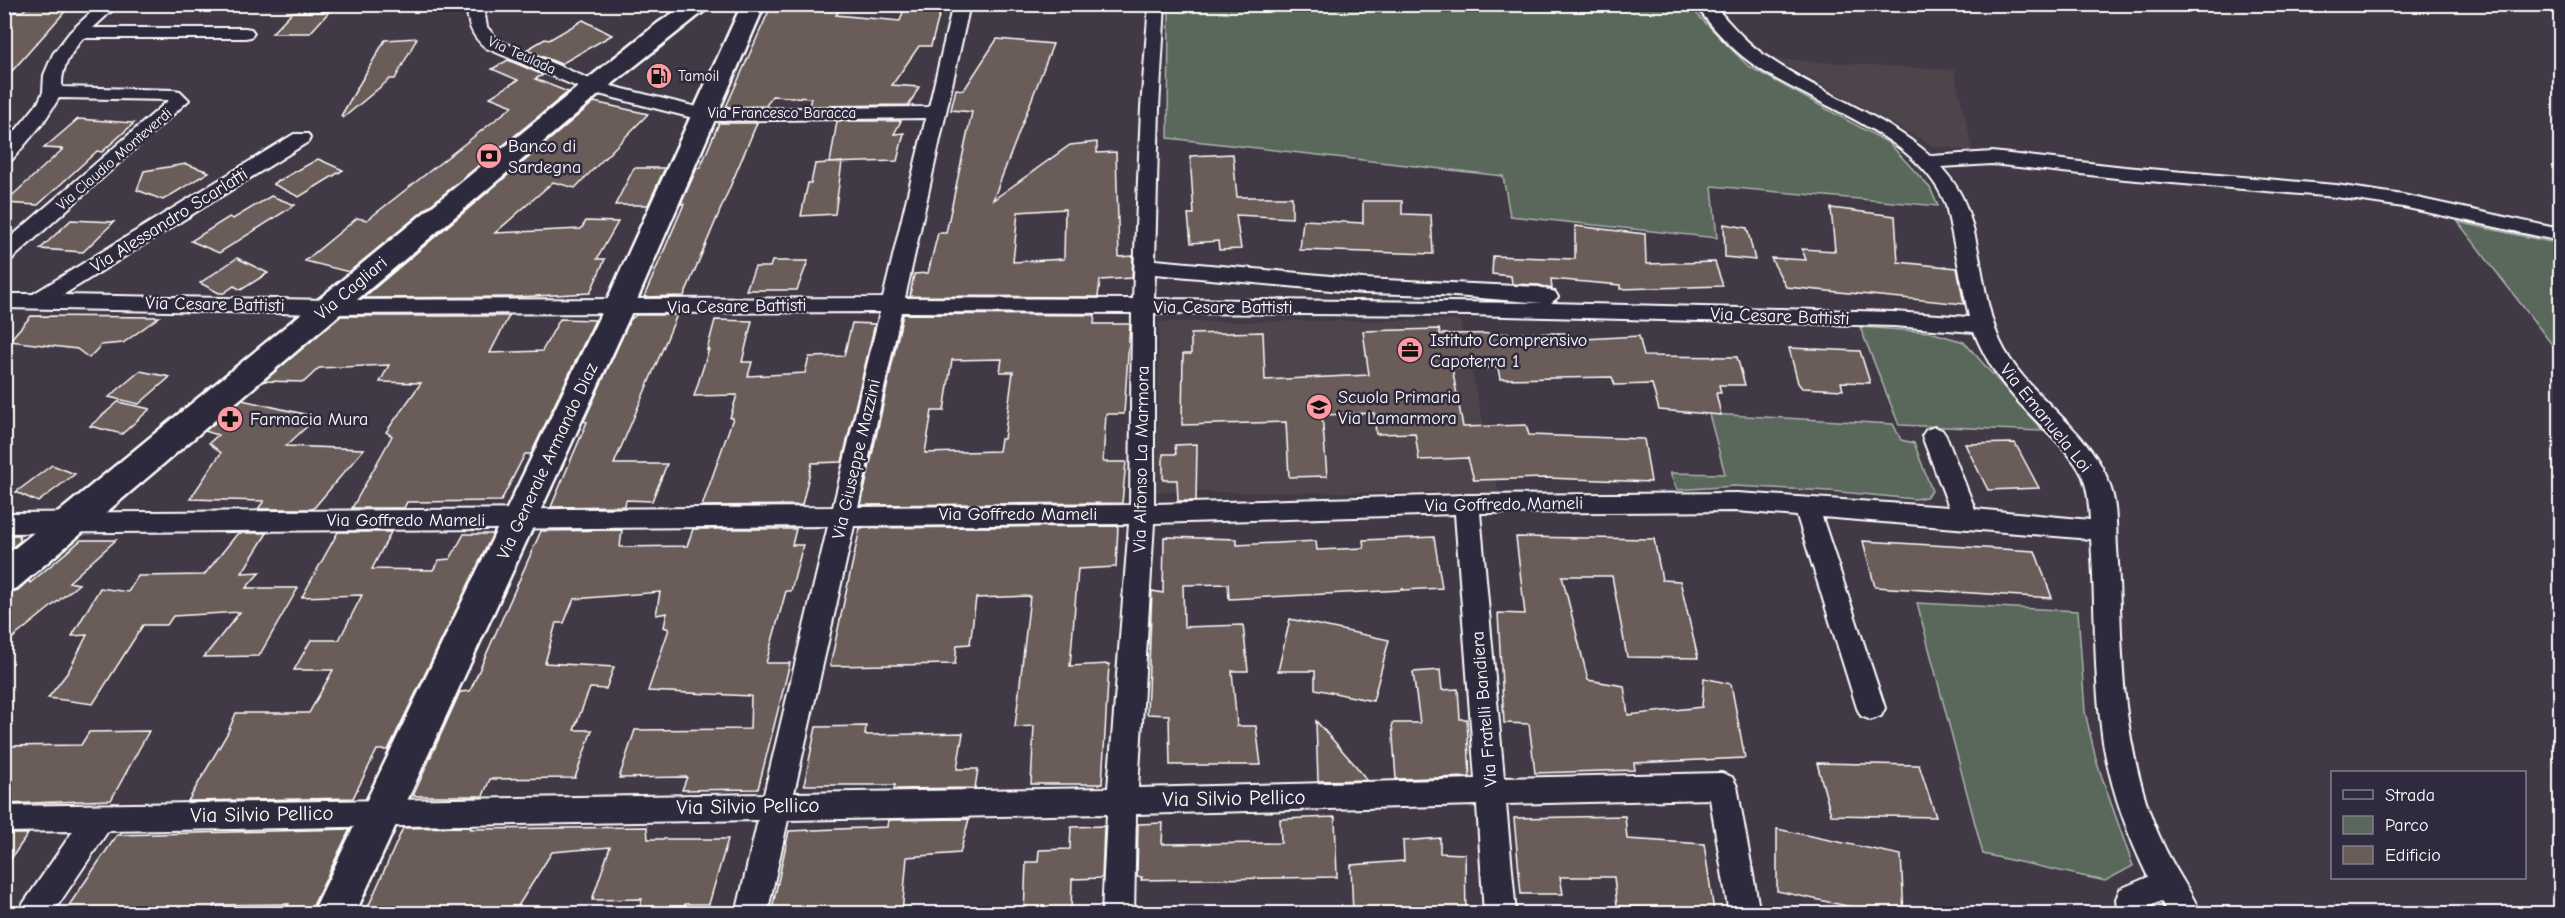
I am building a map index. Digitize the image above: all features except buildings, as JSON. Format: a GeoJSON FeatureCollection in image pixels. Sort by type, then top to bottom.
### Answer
{"type":"FeatureCollection","features":[{"type":"Feature","properties":{"kind":"street"},"geometry":{"type":"LineString","coordinates":[[4,157],[37,119],[53,92],[53,75],[63,54],[89,21],[111,4]]}},
{"type":"Feature","properties":{"kind":"street","name":"Via Teulada"},"geometry":{"type":"LineString","coordinates":[[475,4],[475,21],[481,37],[492,44],[593,87]]}},
{"type":"Feature","properties":{"kind":"street","name":"Via Cagliari"},"geometry":{"type":"LineString","coordinates":[[4,578],[593,87],[666,28],[702,4]]}},
{"type":"Feature","properties":{"kind":"street","name":"Via Generale Armando Diaz"},"geometry":{"type":"LineString","coordinates":[[333,914],[619,307],[754,4]]}},
{"type":"Feature","properties":{"kind":"street","name":"Via Giuseppe Mazzini"},"geometry":{"type":"LineString","coordinates":[[751,914],[774,806],[962,4]]}},
{"type":"Feature","properties":{"kind":"street","name":"Via Alfonso La Marmora"},"geometry":{"type":"LineString","coordinates":[[1118,914],[1122,801],[1142,514],[1144,266],[1150,108],[1157,4]]}},
{"type":"Feature","properties":{"kind":"street","name":"Via Emanuela Loi"},"geometry":{"type":"LineString","coordinates":[[1702,4],[1741,45],[1765,65],[1888,134],[1928,162],[1947,188],[1957,207],[1983,326],[1996,355],[2022,393],[2059,429],[2085,461],[2099,488],[2107,564],[2109,684],[2120,765],[2139,824],[2166,884],[2186,914]]}},
{"type":"Feature","properties":{"kind":"street"},"geometry":{"type":"LineString","coordinates":[[80,33],[245,33]]}},
{"type":"Feature","properties":{"kind":"street","name":"Via Francesco Baracca"},"geometry":{"type":"LineString","coordinates":[[593,87],[705,115],[938,112]]}},
{"type":"Feature","properties":{"kind":"street","name":"Via Claudio Monteverdi"},"geometry":{"type":"LineString","coordinates":[[4,255],[180,100],[174,95],[53,92]]}},
{"type":"Feature","properties":{"kind":"street","name":"Via Alessandro Scarlatti"},"geometry":{"type":"LineString","coordinates":[[38,301],[301,138]]}},
{"type":"Feature","properties":{"kind":"street"},"geometry":{"type":"LineString","coordinates":[[1928,162],[1992,158],[2336,192],[2403,201],[2560,235]]}},
{"type":"Feature","properties":{"kind":"street","name":"Via Cesare Battisti"},"geometry":{"type":"LineString","coordinates":[[1144,266],[1363,286],[1577,311],[1893,319],[1983,326]]}},
{"type":"Feature","properties":{"kind":"street","name":"Via Cesare Battisti"},"geometry":{"type":"LineString","coordinates":[[4,301],[329,307],[892,305],[1143,307],[1470,299]]}},
{"type":"Feature","properties":{"kind":"street"},"geometry":{"type":"LineString","coordinates":[[1934,436],[1966,518]]}},
{"type":"Feature","properties":{"kind":"street","name":"Via Goffredo Mameli"},"geometry":{"type":"LineString","coordinates":[[4,523],[1142,514],[1467,504],[1737,502],[1966,518],[2103,531]]}},
{"type":"Feature","properties":{"kind":"street","name":"Via Fratelli Bandiera"},"geometry":{"type":"LineString","coordinates":[[1467,504],[1500,914]]}},
{"type":"Feature","properties":{"kind":"street"},"geometry":{"type":"LineString","coordinates":[[1809,507],[1810,522],[1871,708]]}},
{"type":"Feature","properties":{"kind":"street","name":"Via Silvio Pellico"},"geometry":{"type":"LineString","coordinates":[[4,819],[1122,801],[1722,786],[1745,914]]}},
{"type":"Feature","properties":{"kind":"street"},"geometry":{"type":"LineString","coordinates":[[34,914],[100,817]]}},
{"type":"Feature","properties":{"kind":"street"},"geometry":{"type":"LineString","coordinates":[[2134,914],[2131,899],[2166,884]]}},
{"type":"Feature","properties":{"kind":"shaded area"},"geometry":{"type":"Polygon","coordinates":[[[1775,59],[1954,70],[1973,151],[1933,146],[1775,59]]]}},
{"type":"Feature","properties":{"kind":"shaded area","name":"Scuola Primaria Via Lamarmora"},"geometry":{"type":"Polygon","coordinates":[[[1460,320],[1499,493],[1156,492],[1159,322],[1460,320]]]}},
{"type":"Feature","properties":{"kind":"green space"},"geometry":{"type":"Polygon","coordinates":[[[1169,5],[1688,5],[1748,66],[1889,143],[1930,188],[1938,206],[1712,186],[1717,238],[1510,216],[1503,176],[1168,138],[1169,5]]]}},
{"type":"Feature","properties":{"kind":"green space"},"geometry":{"type":"Polygon","coordinates":[[[2458,222],[2560,244],[2560,355],[2458,222]]]}},
{"type":"Feature","properties":{"kind":"green space"},"geometry":{"type":"Polygon","coordinates":[[[1860,327],[1930,332],[1964,342],[2043,431],[1899,425],[1860,327]]]}},
{"type":"Feature","properties":{"kind":"green space"},"geometry":{"type":"Polygon","coordinates":[[[1709,414],[1893,424],[1901,440],[1914,443],[1932,491],[1926,497],[1914,499],[1830,491],[1734,486],[1677,490],[1670,473],[1725,474],[1709,414]]]}},
{"type":"Feature","properties":{"kind":"green space"},"geometry":{"type":"Polygon","coordinates":[[[1917,603],[2078,611],[2085,712],[2097,763],[2133,866],[2105,881],[1983,854],[1917,603]]]}},
{"type":"Feature","properties":{"kind":"place","name":"Tamoil"},"geometry":{"type":"Point","coordinates":[659,76]}},
{"type":"Feature","properties":{"kind":"place","name":"Banco di Sardegna"},"geometry":{"type":"Point","coordinates":[489,156]}},
{"type":"Feature","properties":{"kind":"place","name":"Istituto Comprensivo Capoterra 1"},"geometry":{"type":"Point","coordinates":[1410,350]}},
{"type":"Feature","properties":{"kind":"place","name":"Scuola Primaria Via Lamarmora"},"geometry":{"type":"Point","coordinates":[1319,407]}},
{"type":"Feature","properties":{"kind":"place","name":"Farmacia Mura"},"geometry":{"type":"Point","coordinates":[230,419]}}]}
